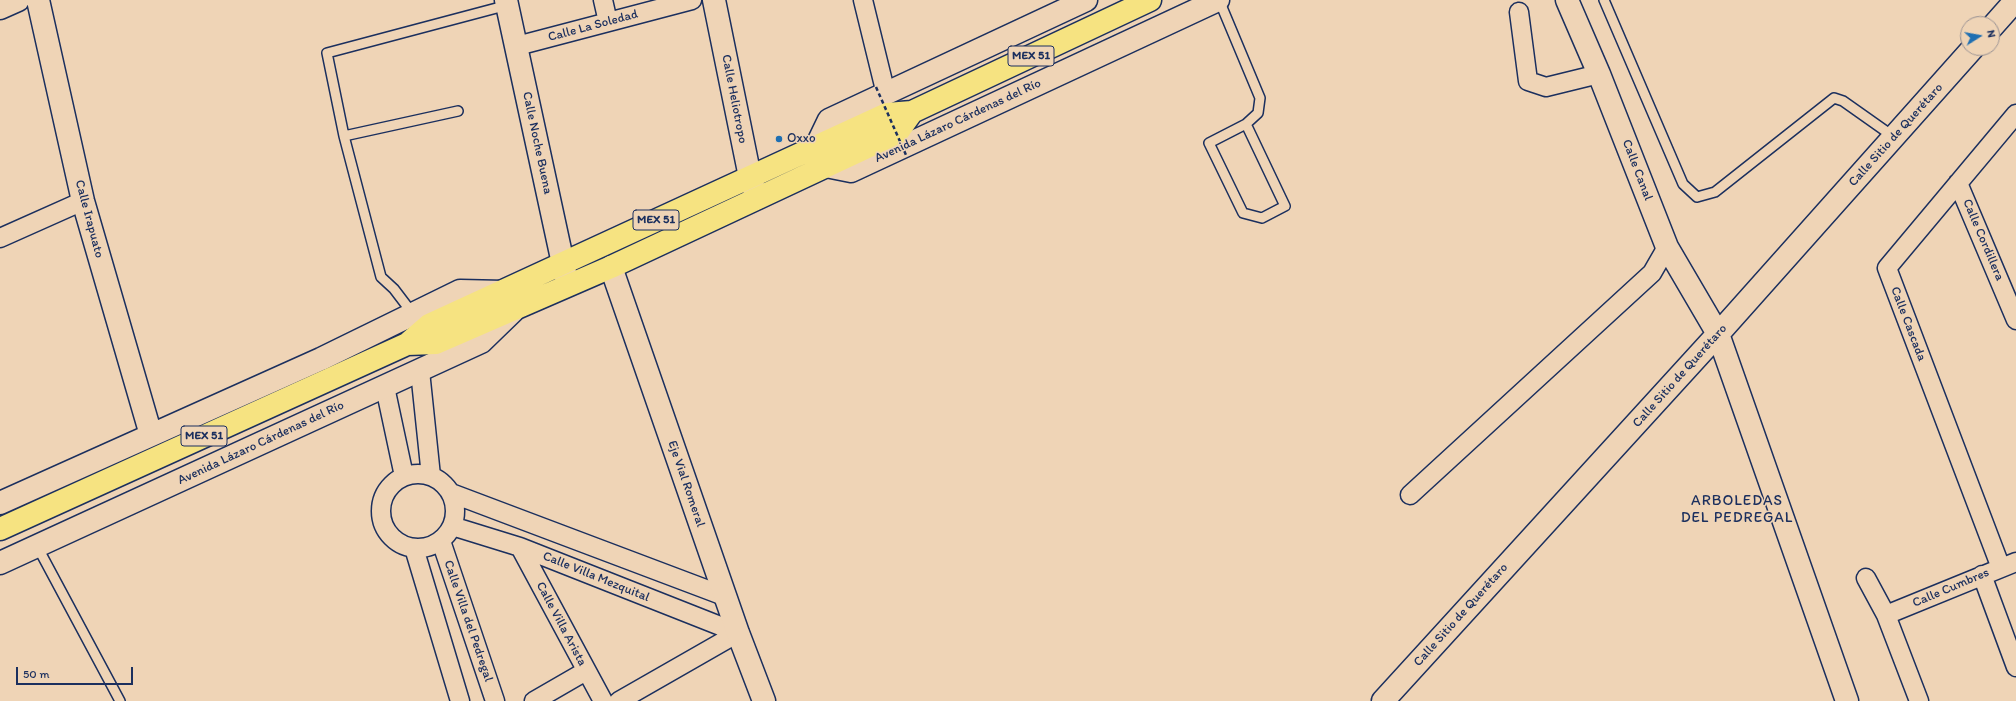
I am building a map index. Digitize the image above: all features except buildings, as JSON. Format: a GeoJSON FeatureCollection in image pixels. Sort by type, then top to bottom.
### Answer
{"type":"FeatureCollection","features":[{"type":"Feature","properties":{"kind":"main road","name":"Avenida Lázaro Cárdenas del Río"},"geometry":{"type":"LineString","coordinates":[[509,301],[563,264],[887,114],[912,112],[1150,0]]}},
{"type":"Feature","properties":{"kind":"main road","name":"Avenida Lázaro Cárdenas del Río"},"geometry":{"type":"LineString","coordinates":[[0,529],[407,344],[429,325],[568,285],[611,266],[897,132],[912,112]]}},
{"type":"Feature","properties":{"kind":"street"},"geometry":{"type":"LineString","coordinates":[[0,8],[18,0]]}},
{"type":"Feature","properties":{"kind":"street","name":"Calle Irapuato"},"geometry":{"type":"LineString","coordinates":[[38,0],[83,201],[151,435]]}},
{"type":"Feature","properties":{"kind":"street"},"geometry":{"type":"LineString","coordinates":[[603,0],[608,22]]}},
{"type":"Feature","properties":{"kind":"street","name":"Calle La Soledad"},"geometry":{"type":"LineString","coordinates":[[517,46],[692,0]]}},
{"type":"Feature","properties":{"kind":"street","name":"Calle Heliotropo"},"geometry":{"type":"LineString","coordinates":[[714,0],[750,177],[757,198]]}},
{"type":"Feature","properties":{"kind":"street"},"geometry":{"type":"LineString","coordinates":[[863,0],[881,90]]}},
{"type":"Feature","properties":{"kind":"street"},"geometry":{"type":"LineString","coordinates":[[816,147],[829,120],[881,90],[1086,0]]}},
{"type":"Feature","properties":{"kind":"street","name":"Avenida Lázaro Cárdenas del Río"},"geometry":{"type":"LineString","coordinates":[[826,166],[850,171],[1219,0]]}},
{"type":"Feature","properties":{"kind":"street","name":"Calle Canal"},"geometry":{"type":"LineString","coordinates":[[1567,0],[1599,74],[1667,247],[1718,334],[1818,614],[1847,701]]}},
{"type":"Feature","properties":{"kind":"street"},"geometry":{"type":"LineString","coordinates":[[2000,18],[2016,0]]}},
{"type":"Feature","properties":{"kind":"street","name":"Calle Noche Buena"},"geometry":{"type":"LineString","coordinates":[[507,3],[568,285]]}},
{"type":"Feature","properties":{"kind":"street"},"geometry":{"type":"LineString","coordinates":[[1519,12],[1528,81],[1546,87],[1599,74]]}},
{"type":"Feature","properties":{"kind":"street","name":"Calle Sitio de Querétaro"},"geometry":{"type":"LineString","coordinates":[[1383,701],[1718,334],[1966,56]]}},
{"type":"Feature","properties":{"kind":"street","name":"Calle Cascada"},"geometry":{"type":"LineString","coordinates":[[2008,565],[1887,268],[2016,114]]}},
{"type":"Feature","properties":{"kind":"street","name":"Calle Cordillera"},"geometry":{"type":"LineString","coordinates":[[1958,183],[2016,320]]}},
{"type":"Feature","properties":{"kind":"street"},"geometry":{"type":"LineString","coordinates":[[0,238],[83,201]]}},
{"type":"Feature","properties":{"kind":"street"},"geometry":{"type":"LineString","coordinates":[[1410,495],[1652,273],[1667,247]]}},
{"type":"Feature","properties":{"kind":"street","name":"Eje Vial Romeral"},"geometry":{"type":"LineString","coordinates":[[611,266],[724,596],[764,701]]}},
{"type":"Feature","properties":{"kind":"street","name":"Avenida Lázaro Cárdenas del Río"},"geometry":{"type":"LineString","coordinates":[[0,503],[321,359],[460,291],[509,301],[481,342],[0,563]]}},
{"type":"Feature","properties":{"kind":"street"},"geometry":{"type":"LineString","coordinates":[[420,370],[431,476]]}},
{"type":"Feature","properties":{"kind":"street"},"geometry":{"type":"LineString","coordinates":[[385,386],[404,476]]}},
{"type":"Feature","properties":{"kind":"street"},"geometry":{"type":"LineString","coordinates":[[417,474],[431,476],[442,483],[450,493],[455,509],[452,526],[441,541],[429,547],[414,548],[399,544],[389,535],[383,523],[381,510],[382,502],[388,490],[396,480],[404,476],[417,474]]}},
{"type":"Feature","properties":{"kind":"street","name":"Calle Villa Mezquital"},"geometry":{"type":"LineString","coordinates":[[450,493],[724,596]]}},
{"type":"Feature","properties":{"kind":"street","name":"Calle Villa Mezquital"},"geometry":{"type":"LineString","coordinates":[[452,526],[520,547],[738,633]]}},
{"type":"Feature","properties":{"kind":"street","name":"Calle Villa del Pedregal"},"geometry":{"type":"LineString","coordinates":[[441,541],[495,701]]}},
{"type":"Feature","properties":{"kind":"street","name":"Calle Villa Arista"},"geometry":{"type":"LineString","coordinates":[[520,547],[603,701]]}},
{"type":"Feature","properties":{"kind":"street"},"geometry":{"type":"LineString","coordinates":[[414,548],[460,701]]}},
{"type":"Feature","properties":{"kind":"street","name":"Calle Cumbres"},"geometry":{"type":"LineString","coordinates":[[1886,615],[2008,565]]}},
{"type":"Feature","properties":{"kind":"street"},"geometry":{"type":"LineString","coordinates":[[1982,575],[2016,667]]}},
{"type":"Feature","properties":{"kind":"street"},"geometry":{"type":"LineString","coordinates":[[1866,578],[1886,615],[1919,701]]}},
{"type":"Feature","properties":{"kind":"street"},"geometry":{"type":"LineString","coordinates":[[619,701],[738,633]]}},
{"type":"Feature","properties":{"kind":"street"},"geometry":{"type":"LineString","coordinates":[[534,701],[586,671]]}},
{"type":"Feature","properties":{"kind":"lane"},"geometry":{"type":"LineString","coordinates":[[1219,0],[1260,98],[1258,113],[1246,124],[1209,143],[1243,212],[1262,218],[1285,206],[1246,124]]}},
{"type":"Feature","properties":{"kind":"lane"},"geometry":{"type":"LineString","coordinates":[[1604,0],[1683,184],[1697,197],[1715,192],[1834,98],[1843,101],[1894,137]]}},
{"type":"Feature","properties":{"kind":"lane"},"geometry":{"type":"LineString","coordinates":[[413,314],[394,289],[381,277],[344,136],[327,53],[507,3]]}},
{"type":"Feature","properties":{"kind":"lane"},"geometry":{"type":"LineString","coordinates":[[344,136],[458,111]]}},
{"type":"Feature","properties":{"kind":"lane"},"geometry":{"type":"LineString","coordinates":[[37,546],[120,701]]}},
{"type":"Feature","properties":{"kind":"path"},"geometry":{"type":"LineString","coordinates":[[881,90],[906,155]]}},
{"type":"Feature","properties":{"kind":"place","name":"Oxxo"},"geometry":{"type":"Point","coordinates":[779,139]}},
{"type":"Feature","properties":{"kind":"district","name":"ARBOLEDAS DEL PEDREGAL"},"geometry":{"type":"Point","coordinates":[1737,510]}}]}
